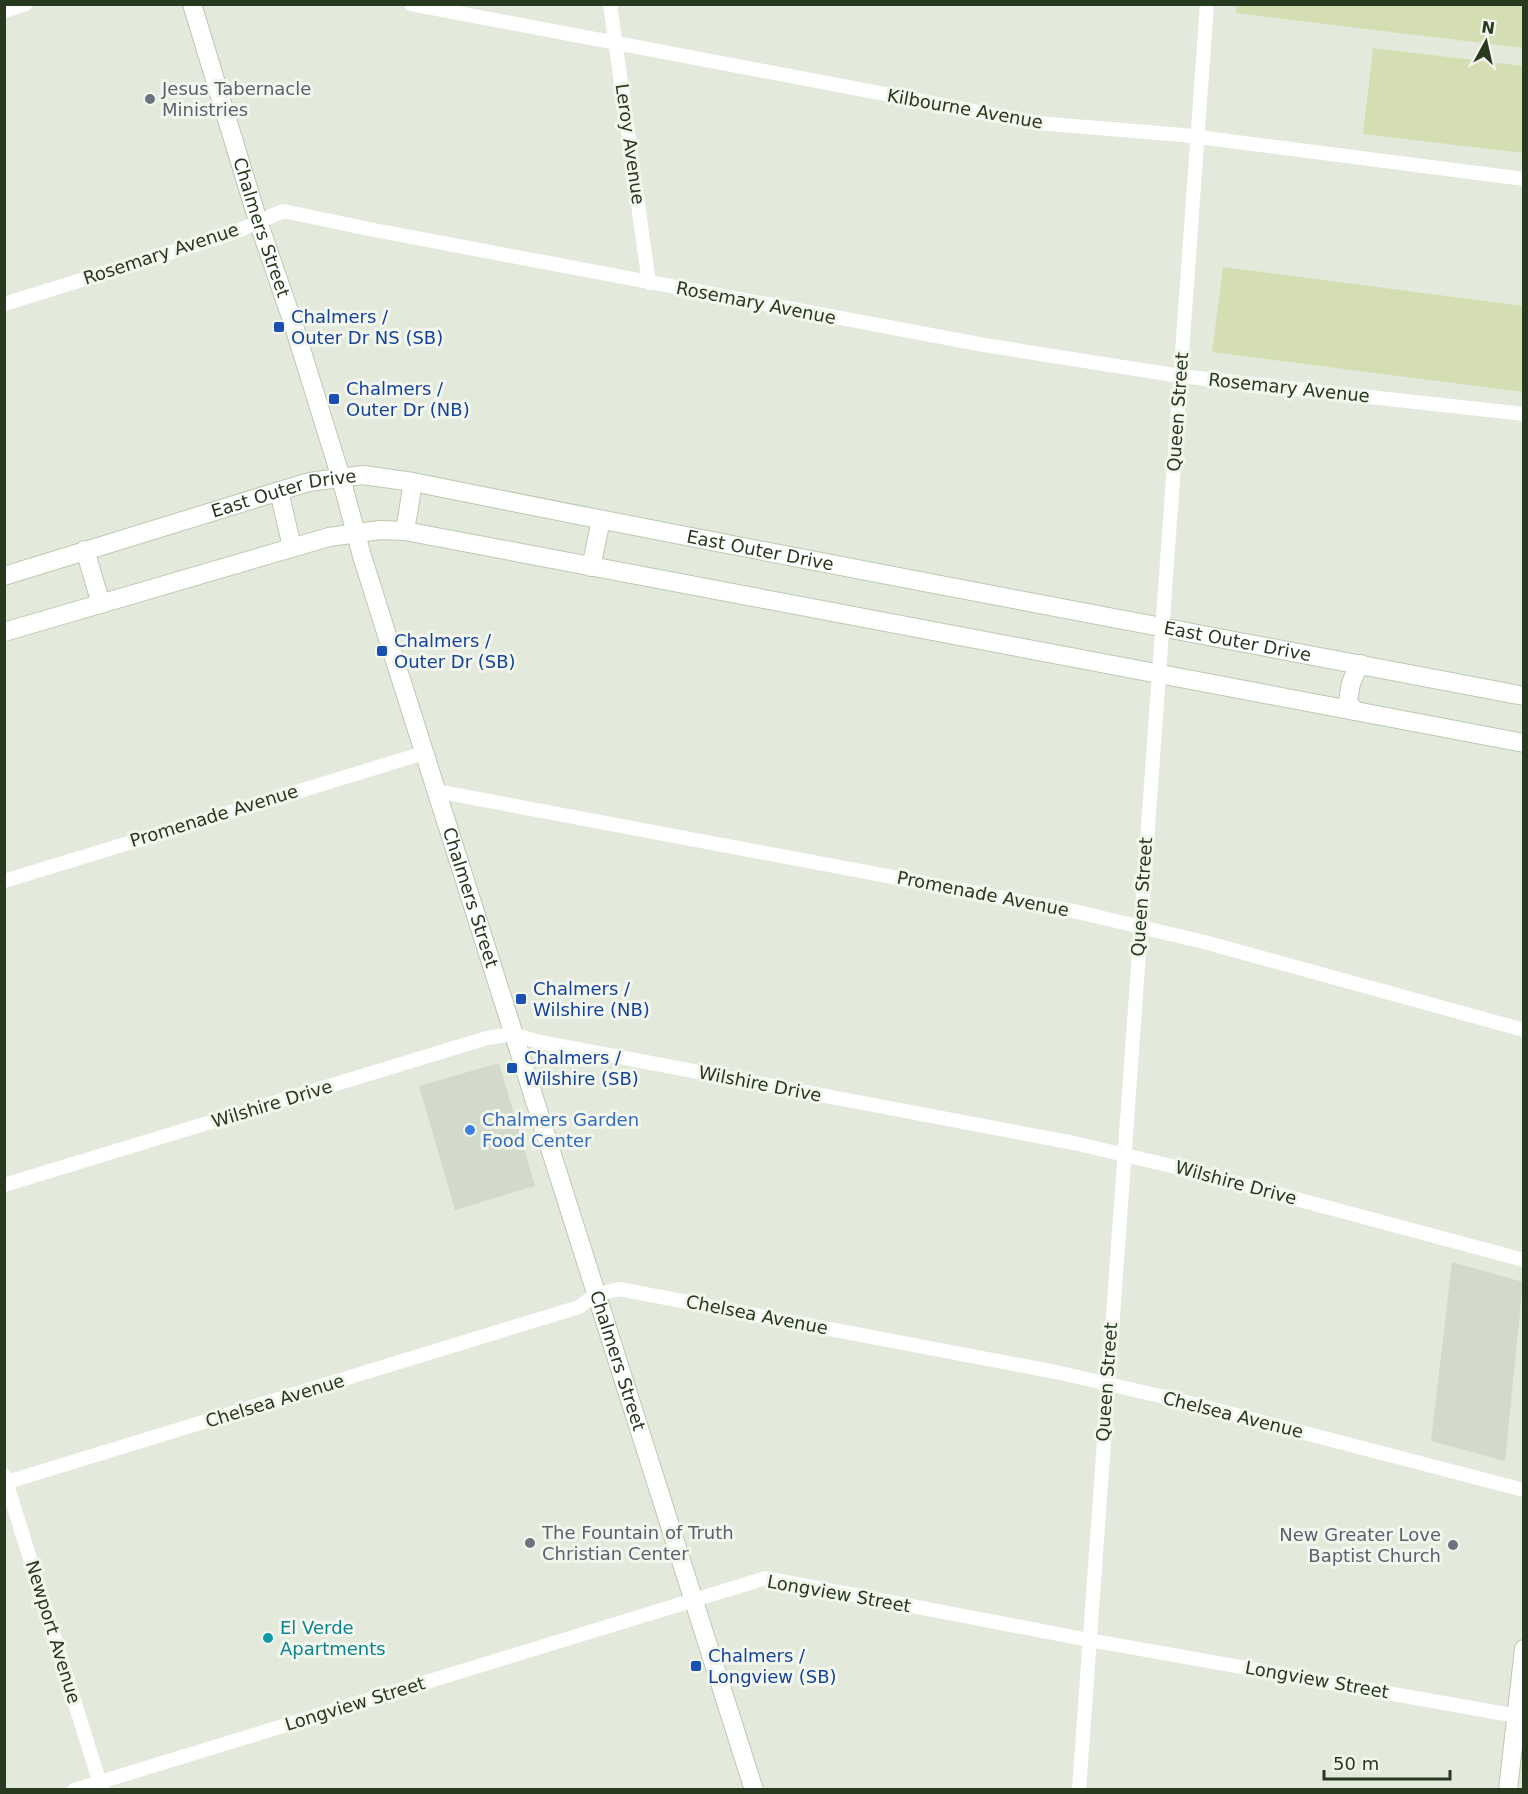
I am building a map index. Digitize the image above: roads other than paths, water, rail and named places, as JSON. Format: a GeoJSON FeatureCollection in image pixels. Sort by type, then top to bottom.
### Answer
{"type":"FeatureCollection","features":[{"type":"Feature","properties":{"kind":"street"},"geometry":{"type":"LineString","coordinates":[[4,11],[26,4]]}},
{"type":"Feature","properties":{"kind":"street","name":"Chalmers Street"},"geometry":{"type":"LineString","coordinates":[[192,4],[512,1034],[754,1790]]}},
{"type":"Feature","properties":{"kind":"street","name":"Kilbourne Avenue"},"geometry":{"type":"LineString","coordinates":[[411,4],[1006,118],[1078,127],[1183,135],[1524,179]]}},
{"type":"Feature","properties":{"kind":"street","name":"Leroy Avenue"},"geometry":{"type":"LineString","coordinates":[[610,4],[649,283]]}},
{"type":"Feature","properties":{"kind":"street","name":"Queen Street"},"geometry":{"type":"LineString","coordinates":[[1078,1790],[1207,4]]}},
{"type":"Feature","properties":{"kind":"street","name":"Rosemary Avenue"},"geometry":{"type":"LineString","coordinates":[[4,303],[233,233],[283,211],[649,283],[984,345],[1180,376],[1524,414]]}},
{"type":"Feature","properties":{"kind":"street","name":"East Outer Drive"},"geometry":{"type":"LineString","coordinates":[[4,576],[309,482],[363,476],[413,482],[600,520],[1524,696]]}},
{"type":"Feature","properties":{"kind":"street"},"geometry":{"type":"LineString","coordinates":[[405,531],[413,482]]}},
{"type":"Feature","properties":{"kind":"street"},"geometry":{"type":"LineString","coordinates":[[279,491],[292,547]]}},
{"type":"Feature","properties":{"kind":"street"},"geometry":{"type":"LineString","coordinates":[[591,567],[600,520]]}},
{"type":"Feature","properties":{"kind":"street"},"geometry":{"type":"LineString","coordinates":[[4,632],[329,537],[356,532],[405,531],[1524,743]]}},
{"type":"Feature","properties":{"kind":"street"},"geometry":{"type":"LineString","coordinates":[[86,550],[101,604]]}},
{"type":"Feature","properties":{"kind":"street"},"geometry":{"type":"LineString","coordinates":[[1355,711],[1348,702],[1350,680],[1361,664]]}},
{"type":"Feature","properties":{"kind":"street","name":"Promenade Avenue"},"geometry":{"type":"LineString","coordinates":[[4,881],[424,753]]}},
{"type":"Feature","properties":{"kind":"street","name":"Promenade Avenue"},"geometry":{"type":"LineString","coordinates":[[436,791],[1078,912],[1208,943],[1524,1030]]}},
{"type":"Feature","properties":{"kind":"street","name":"Wilshire Drive"},"geometry":{"type":"LineString","coordinates":[[4,1185],[487,1038],[512,1034],[540,1042],[1063,1140],[1524,1260]]}},
{"type":"Feature","properties":{"kind":"street","name":"Chelsea Avenue"},"geometry":{"type":"LineString","coordinates":[[5,1480],[579,1307],[595,1295],[619,1288],[1045,1370],[1524,1490]]}},
{"type":"Feature","properties":{"kind":"street","name":"Newport Avenue"},"geometry":{"type":"LineString","coordinates":[[5,1480],[101,1786]]}},
{"type":"Feature","properties":{"kind":"street","name":"Longview Street"},"geometry":{"type":"LineString","coordinates":[[74,1790],[101,1786],[766,1578],[1089,1640],[1517,1716]]}},
{"type":"Feature","properties":{"kind":"street"},"geometry":{"type":"LineString","coordinates":[[1508,1790],[1524,1648]]}},
{"type":"Feature","properties":{"kind":"place","name":"Jesus Tabernacle Ministries"},"geometry":{"type":"Point","coordinates":[150,99]}},
{"type":"Feature","properties":{"kind":"place","name":"Chalmers / Outer Dr NS (SB)"},"geometry":{"type":"Point","coordinates":[279,327]}},
{"type":"Feature","properties":{"kind":"place","name":"Chalmers / Outer Dr (NB)"},"geometry":{"type":"Point","coordinates":[334,399]}},
{"type":"Feature","properties":{"kind":"place","name":"Chalmers / Outer Dr (SB)"},"geometry":{"type":"Point","coordinates":[382,651]}},
{"type":"Feature","properties":{"kind":"place","name":"Chalmers / Wilshire (NB)"},"geometry":{"type":"Point","coordinates":[521,999]}},
{"type":"Feature","properties":{"kind":"place","name":"Chalmers / Wilshire (SB)"},"geometry":{"type":"Point","coordinates":[512,1068]}},
{"type":"Feature","properties":{"kind":"place","name":"Chalmers Garden Food Center"},"geometry":{"type":"Point","coordinates":[470,1130]}},
{"type":"Feature","properties":{"kind":"place","name":"The Fountain of Truth Christian Center"},"geometry":{"type":"Point","coordinates":[530,1543]}},
{"type":"Feature","properties":{"kind":"place","name":"New Greater Love Baptist Church"},"geometry":{"type":"Point","coordinates":[1453,1545]}},
{"type":"Feature","properties":{"kind":"place","name":"El Verde Apartments"},"geometry":{"type":"Point","coordinates":[268,1638]}},
{"type":"Feature","properties":{"kind":"place","name":"Chalmers / Longview (SB)"},"geometry":{"type":"Point","coordinates":[696,1666]}}]}
